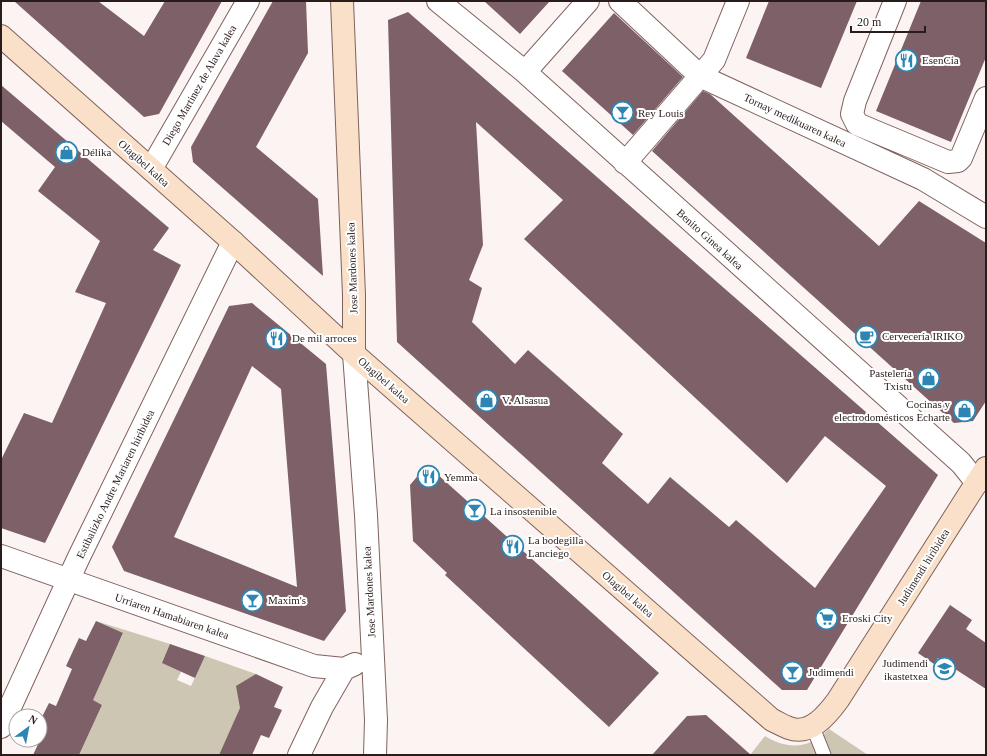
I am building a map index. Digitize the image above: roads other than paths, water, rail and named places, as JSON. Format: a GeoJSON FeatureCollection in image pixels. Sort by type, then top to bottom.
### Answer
{"type":"FeatureCollection","features":[{"type":"Feature","properties":{"kind":"main road","name":"Jose Mardones kalea"},"geometry":{"type":"LineString","coordinates":[[342,1],[354,295],[354,354]]}},
{"type":"Feature","properties":{"kind":"main road","name":"Olagibel kalea"},"geometry":{"type":"LineString","coordinates":[[1,36],[233,242],[354,354],[772,720]]}},
{"type":"Feature","properties":{"kind":"main road","name":"Judimendi hiribidea"},"geometry":{"type":"LineString","coordinates":[[772,720],[790,729],[801,730],[817,723],[838,700],[981,475]]}},
{"type":"Feature","properties":{"kind":"street","name":"Diego Martinez de Alava kalea"},"geometry":{"type":"LineString","coordinates":[[151,169],[248,1]]}},
{"type":"Feature","properties":{"kind":"street","name":"Benito Ginea kalea"},"geometry":{"type":"LineString","coordinates":[[438,1],[526,72],[625,163],[961,463],[981,475]]}},
{"type":"Feature","properties":{"kind":"street"},"geometry":{"type":"LineString","coordinates":[[526,72],[588,1]]}},
{"type":"Feature","properties":{"kind":"street","name":"Tornay medikuaren kalea"},"geometry":{"type":"LineString","coordinates":[[620,1],[700,76],[923,179],[986,217]]}},
{"type":"Feature","properties":{"kind":"street"},"geometry":{"type":"LineString","coordinates":[[625,163],[714,60],[738,1]]}},
{"type":"Feature","properties":{"kind":"street","name":"Tornay medikuaren kalea"},"geometry":{"type":"LineString","coordinates":[[895,1],[855,101],[852,114],[853,119],[861,126],[948,162],[958,161],[961,158],[986,98]]}},
{"type":"Feature","properties":{"kind":"street","name":"Estibalizko Andre Mariaren hiribidea"},"geometry":{"type":"LineString","coordinates":[[1,727],[68,581],[233,242]]}},
{"type":"Feature","properties":{"kind":"street","name":"Jose Mardones kalea"},"geometry":{"type":"LineString","coordinates":[[354,354],[366,515],[376,720],[375,755]]}},
{"type":"Feature","properties":{"kind":"street","name":"Urriaren Hamabiaren kalea"},"geometry":{"type":"LineString","coordinates":[[1,556],[68,581],[314,666],[344,669]]}},
{"type":"Feature","properties":{"kind":"street"},"geometry":{"type":"LineString","coordinates":[[299,755],[322,707],[344,669],[373,655]]}},
{"type":"Feature","properties":{"kind":"lane"},"geometry":{"type":"LineString","coordinates":[[812,725],[824,755]]}},
{"type":"Feature","properties":{"kind":"place","name":"EsenCia"},"geometry":{"type":"Point","coordinates":[906,60]}},
{"type":"Feature","properties":{"kind":"place","name":"Rey Louis"},"geometry":{"type":"Point","coordinates":[622,113]}},
{"type":"Feature","properties":{"kind":"place","name":"Délika"},"geometry":{"type":"Point","coordinates":[66,152]}},
{"type":"Feature","properties":{"kind":"place","name":"Cervecería IRIKO"},"geometry":{"type":"Point","coordinates":[867,336]}},
{"type":"Feature","properties":{"kind":"place","name":"De mil arroces"},"geometry":{"type":"Point","coordinates":[276,338]}},
{"type":"Feature","properties":{"kind":"place","name":"Pastelería Txistu"},"geometry":{"type":"Point","coordinates":[928,379]}},
{"type":"Feature","properties":{"kind":"place","name":"V. Alsasua"},"geometry":{"type":"Point","coordinates":[486,400]}},
{"type":"Feature","properties":{"kind":"place","name":"Cocinas y electrodomésticos Echarte"},"geometry":{"type":"Point","coordinates":[965,410]}},
{"type":"Feature","properties":{"kind":"place","name":"Yemma"},"geometry":{"type":"Point","coordinates":[429,477]}},
{"type":"Feature","properties":{"kind":"place","name":"La insostenible"},"geometry":{"type":"Point","coordinates":[474,511]}},
{"type":"Feature","properties":{"kind":"place","name":"La bodegilla Lanciego"},"geometry":{"type":"Point","coordinates":[512,546]}},
{"type":"Feature","properties":{"kind":"place","name":"Maxim's"},"geometry":{"type":"Point","coordinates":[253,600]}},
{"type":"Feature","properties":{"kind":"place","name":"Eroski City"},"geometry":{"type":"Point","coordinates":[827,618]}},
{"type":"Feature","properties":{"kind":"place","name":"Judimendi ikastetxea"},"geometry":{"type":"Point","coordinates":[944,669]}},
{"type":"Feature","properties":{"kind":"place","name":"Judimendi"},"geometry":{"type":"Point","coordinates":[792,672]}}]}
